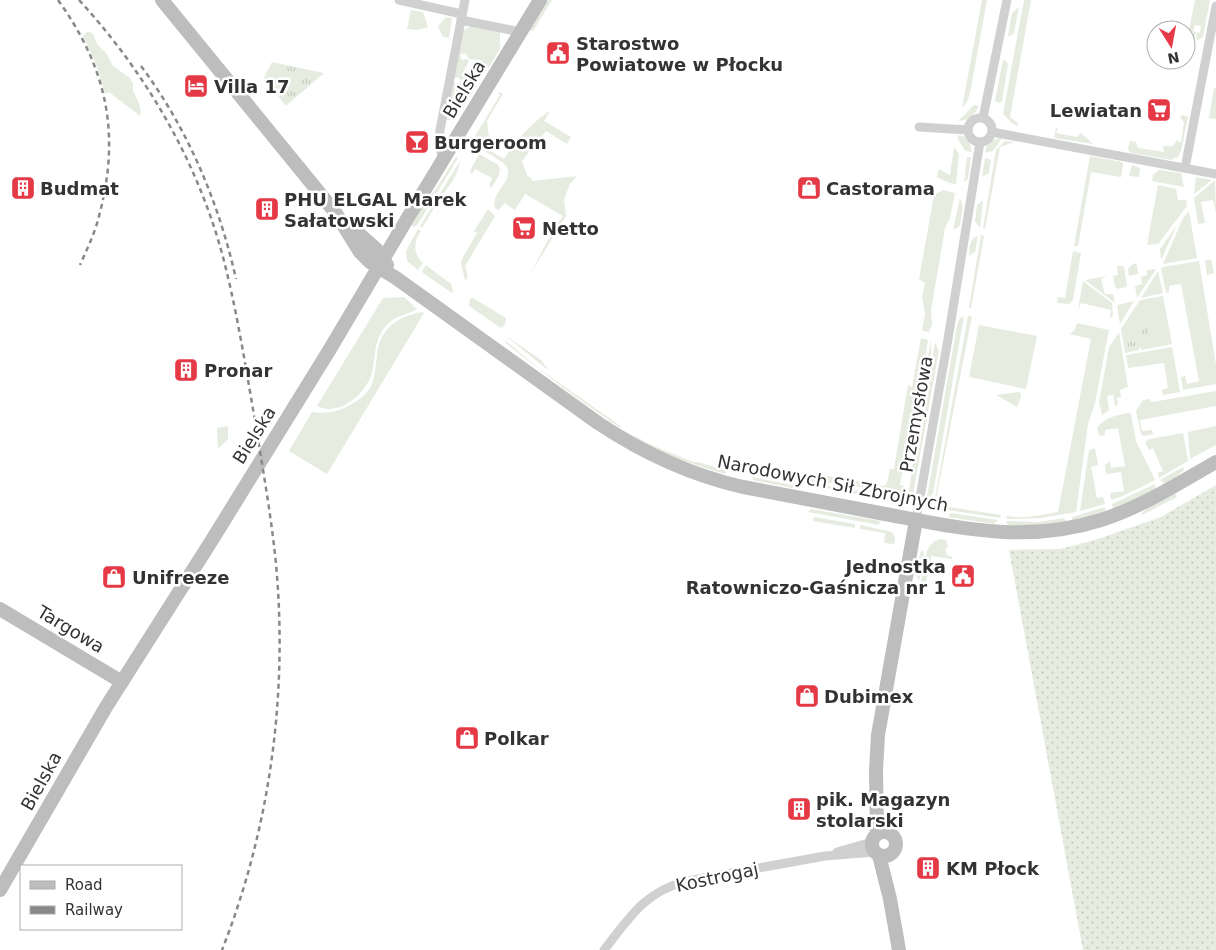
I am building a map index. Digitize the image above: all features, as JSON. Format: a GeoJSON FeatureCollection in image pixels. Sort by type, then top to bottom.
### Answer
{"type":"FeatureCollection","features":[{"type":"Feature","properties":{"kind":"street","name":"Narodowych Sił Zbrojnych"},"geometry":{"type":"LineString","coordinates":[[162,0],[335,212],[360,252],[370,262],[380,263],[396,278],[621,439],[664,461],[716,480],[743,487],[916,520],[983,531],[1010,533],[1070,528],[1100,520],[1142,504],[1216,462]]}},
{"type":"Feature","properties":{"kind":"street"},"geometry":{"type":"LineString","coordinates":[[399,0],[521,32]]}},
{"type":"Feature","properties":{"kind":"street"},"geometry":{"type":"LineString","coordinates":[[443,159],[439,146],[440,130],[464,0]]}},
{"type":"Feature","properties":{"kind":"street","name":"Bielska"},"geometry":{"type":"LineString","coordinates":[[0,890],[73,762],[266,452],[540,0]]}},
{"type":"Feature","properties":{"kind":"street"},"geometry":{"type":"LineString","coordinates":[[983,118],[1007,0]]}},
{"type":"Feature","properties":{"kind":"street"},"geometry":{"type":"LineString","coordinates":[[1185,168],[1216,6]]}},
{"type":"Feature","properties":{"kind":"street"},"geometry":{"type":"LineString","coordinates":[[983,118],[990,123],[992,132],[988,139],[980,142],[972,138],[968,130],[974,119],[983,118]]}},
{"type":"Feature","properties":{"kind":"street"},"geometry":{"type":"LineString","coordinates":[[919,127],[968,130]]}},
{"type":"Feature","properties":{"kind":"street"},"geometry":{"type":"LineString","coordinates":[[440,130],[444,136],[455,141]]}},
{"type":"Feature","properties":{"kind":"street"},"geometry":{"type":"LineString","coordinates":[[992,132],[1216,174]]}},
{"type":"Feature","properties":{"kind":"street","name":"Przemysłowa"},"geometry":{"type":"LineString","coordinates":[[899,950],[881,845],[876,771],[878,735],[947,346],[980,142]]}},
{"type":"Feature","properties":{"kind":"street","name":"Targowa"},"geometry":{"type":"LineString","coordinates":[[0,609],[122,682]]}},
{"type":"Feature","properties":{"kind":"street","name":"Kostrogaj"},"geometry":{"type":"LineString","coordinates":[[604,950],[641,905],[653,894],[668,887],[687,881],[881,845]]}},
{"type":"Feature","properties":{"kind":"green space"},"geometry":{"type":"Polygon","coordinates":[[[547,0],[552,0],[533,31],[529,30],[547,0]]]}},
{"type":"Feature","properties":{"kind":"green space"},"geometry":{"type":"Polygon","coordinates":[[[982,0],[987,0],[970,93],[967,102],[962,108],[982,0]]]}},
{"type":"Feature","properties":{"kind":"green space"},"geometry":{"type":"Polygon","coordinates":[[[1024,0],[1031,0],[1010,117],[1018,123],[1018,126],[1003,114],[1024,0]]]}},
{"type":"Feature","properties":{"kind":"green space"},"geometry":{"type":"Polygon","coordinates":[[[1195,0],[1210,0],[1203,37],[1196,41],[1197,32],[1200,33],[1201,26],[1196,25],[1196,20],[1191,20],[1195,0]]]}},
{"type":"Feature","properties":{"kind":"green space"},"geometry":{"type":"Polygon","coordinates":[[[1019,7],[1014,33],[1008,36],[1012,13],[1019,7]]]}},
{"type":"Feature","properties":{"kind":"green space"},"geometry":{"type":"Polygon","coordinates":[[[411,10],[423,12],[428,27],[417,30],[407,29],[411,10]]]}},
{"type":"Feature","properties":{"kind":"green space"},"geometry":{"type":"Polygon","coordinates":[[[446,17],[452,18],[449,38],[443,37],[438,26],[446,17]]]}},
{"type":"Feature","properties":{"kind":"green space"},"geometry":{"type":"Polygon","coordinates":[[[471,26],[500,32],[500,49],[488,69],[481,60],[469,59],[464,53],[460,55],[462,60],[467,59],[469,61],[464,70],[468,79],[461,80],[458,77],[454,79],[454,83],[457,84],[454,94],[459,109],[453,108],[452,113],[457,115],[451,120],[446,120],[463,31],[471,26]]]}},
{"type":"Feature","properties":{"kind":"green space"},"geometry":{"type":"Polygon","coordinates":[[[88,31],[93,34],[97,44],[107,54],[113,66],[130,78],[133,84],[133,91],[139,103],[140,116],[109,92],[105,94],[96,64],[83,36],[88,31]]]}},
{"type":"Feature","properties":{"kind":"green space"},"geometry":{"type":"Polygon","coordinates":[[[1003,60],[1008,64],[1002,101],[999,103],[995,101],[1003,60]]]}},
{"type":"Feature","properties":{"kind":"green space"},"geometry":{"type":"Polygon","coordinates":[[[272,62],[324,73],[286,106],[264,78],[272,62]]]}},
{"type":"Feature","properties":{"kind":"green space"},"geometry":{"type":"Polygon","coordinates":[[[468,80],[477,85],[460,112],[461,106],[458,100],[463,96],[460,93],[456,94],[457,88],[461,83],[468,80]]]}},
{"type":"Feature","properties":{"kind":"green space"},"geometry":{"type":"Polygon","coordinates":[[[1214,88],[1216,88],[1216,119],[1209,118],[1214,88]]]}},
{"type":"Feature","properties":{"kind":"green space"},"geometry":{"type":"Polygon","coordinates":[[[499,92],[503,94],[487,121],[489,138],[484,147],[504,159],[525,132],[550,111],[544,121],[571,137],[567,144],[546,131],[522,161],[527,175],[533,181],[577,176],[570,184],[564,200],[566,216],[531,273],[553,230],[563,216],[525,194],[515,210],[504,203],[499,210],[496,209],[495,198],[506,180],[507,169],[499,160],[472,144],[472,141],[500,95],[499,92]]]}},
{"type":"Feature","properties":{"kind":"green space"},"geometry":{"type":"Polygon","coordinates":[[[974,105],[979,106],[973,115],[968,119],[958,121],[974,105]]]}},
{"type":"Feature","properties":{"kind":"green space"},"geometry":{"type":"Polygon","coordinates":[[[1182,115],[1188,117],[1181,151],[1177,158],[1172,160],[1131,153],[1128,150],[1130,141],[1136,142],[1138,148],[1164,152],[1163,146],[1173,146],[1177,140],[1181,143],[1184,122],[1180,117],[1182,115]]]}},
{"type":"Feature","properties":{"kind":"green space"},"geometry":{"type":"Polygon","coordinates":[[[1056,127],[1058,129],[1056,133],[1077,137],[1081,133],[1093,144],[1054,138],[1056,127]]]}},
{"type":"Feature","properties":{"kind":"green space"},"geometry":{"type":"Polygon","coordinates":[[[958,135],[968,140],[972,152],[965,151],[958,139],[958,135]]]}},
{"type":"Feature","properties":{"kind":"green space"},"geometry":{"type":"Polygon","coordinates":[[[1002,138],[993,151],[985,153],[990,142],[1002,138]]]}},
{"type":"Feature","properties":{"kind":"green space"},"geometry":{"type":"Polygon","coordinates":[[[1005,141],[1014,142],[1000,147],[985,229],[983,228],[996,150],[1005,141]]]}},
{"type":"Feature","properties":{"kind":"green space"},"geometry":{"type":"Polygon","coordinates":[[[954,147],[959,154],[956,184],[937,177],[939,169],[950,175],[954,147]]]}},
{"type":"Feature","properties":{"kind":"green space"},"geometry":{"type":"Polygon","coordinates":[[[479,154],[497,164],[500,168],[499,175],[492,187],[489,186],[492,178],[475,169],[472,174],[470,171],[479,154]]]}},
{"type":"Feature","properties":{"kind":"green space"},"geometry":{"type":"Polygon","coordinates":[[[1090,156],[1122,162],[1121,177],[1091,172],[1078,246],[1074,246],[1090,156]]]}},
{"type":"Feature","properties":{"kind":"green space"},"geometry":{"type":"Polygon","coordinates":[[[456,157],[458,158],[418,224],[414,227],[411,225],[423,205],[436,189],[456,157]]]}},
{"type":"Feature","properties":{"kind":"green space"},"geometry":{"type":"Polygon","coordinates":[[[967,157],[971,157],[968,179],[964,182],[967,157]]]}},
{"type":"Feature","properties":{"kind":"green space"},"geometry":{"type":"Polygon","coordinates":[[[985,158],[991,160],[989,173],[982,177],[985,158]]]}},
{"type":"Feature","properties":{"kind":"green space"},"geometry":{"type":"Polygon","coordinates":[[[460,161],[453,180],[422,228],[420,226],[460,161]]]}},
{"type":"Feature","properties":{"kind":"green space"},"geometry":{"type":"Polygon","coordinates":[[[1132,165],[1140,168],[1139,177],[1129,176],[1132,165]]]}},
{"type":"Feature","properties":{"kind":"green space"},"geometry":{"type":"Polygon","coordinates":[[[1159,170],[1181,173],[1184,187],[1152,181],[1153,175],[1159,170]]]}},
{"type":"Feature","properties":{"kind":"green space"},"geometry":{"type":"Polygon","coordinates":[[[1196,177],[1212,180],[1194,194],[1196,177]]]}},
{"type":"Feature","properties":{"kind":"green space"},"geometry":{"type":"Polygon","coordinates":[[[1215,180],[1216,213],[1213,200],[1201,202],[1205,223],[1198,224],[1194,198],[1215,180]]]}},
{"type":"Feature","properties":{"kind":"green space"},"geometry":{"type":"Polygon","coordinates":[[[1158,185],[1176,189],[1178,200],[1186,200],[1187,206],[1158,244],[1147,245],[1158,185]]]}},
{"type":"Feature","properties":{"kind":"green space"},"geometry":{"type":"Polygon","coordinates":[[[943,190],[955,193],[950,218],[945,228],[931,311],[932,324],[929,332],[922,331],[925,314],[922,297],[925,283],[919,279],[934,195],[943,190]]]}},
{"type":"Feature","properties":{"kind":"green space"},"geometry":{"type":"Polygon","coordinates":[[[960,198],[963,207],[960,226],[953,230],[960,198]]]}},
{"type":"Feature","properties":{"kind":"green space"},"geometry":{"type":"Polygon","coordinates":[[[983,200],[980,228],[975,221],[977,205],[983,200]]]}},
{"type":"Feature","properties":{"kind":"green space"},"geometry":{"type":"Polygon","coordinates":[[[488,209],[495,216],[465,266],[468,277],[465,280],[461,263],[462,259],[477,233],[474,231],[488,209]]]}},
{"type":"Feature","properties":{"kind":"green space"},"geometry":{"type":"Polygon","coordinates":[[[1189,211],[1197,258],[1163,264],[1183,218],[1189,211]]]}},
{"type":"Feature","properties":{"kind":"green space"},"geometry":{"type":"Polygon","coordinates":[[[1177,225],[1161,260],[1160,249],[1177,225]]]}},
{"type":"Feature","properties":{"kind":"green space"},"geometry":{"type":"Polygon","coordinates":[[[418,229],[421,231],[415,247],[417,255],[423,263],[418,270],[407,261],[406,251],[418,229]]]}},
{"type":"Feature","properties":{"kind":"green space"},"geometry":{"type":"Polygon","coordinates":[[[981,235],[984,236],[971,308],[969,308],[981,235]]]}},
{"type":"Feature","properties":{"kind":"green space"},"geometry":{"type":"Polygon","coordinates":[[[978,236],[975,252],[969,256],[971,241],[978,236]]]}},
{"type":"Feature","properties":{"kind":"green space"},"geometry":{"type":"Polygon","coordinates":[[[1073,251],[1081,253],[1073,300],[1069,304],[1057,303],[1058,297],[1065,298],[1073,251]]]}},
{"type":"Feature","properties":{"kind":"green space"},"geometry":{"type":"Polygon","coordinates":[[[1211,259],[1214,273],[1207,275],[1205,261],[1211,259]]]}},
{"type":"Feature","properties":{"kind":"green space"},"geometry":{"type":"Polygon","coordinates":[[[1199,261],[1216,365],[1216,384],[1183,390],[1181,377],[1185,376],[1187,384],[1199,381],[1181,284],[1169,286],[1169,292],[1166,293],[1161,269],[1163,267],[1199,261]]]}},
{"type":"Feature","properties":{"kind":"green space"},"geometry":{"type":"Polygon","coordinates":[[[1134,263],[1137,265],[1138,274],[1129,276],[1128,269],[1134,263]]]}},
{"type":"Feature","properties":{"kind":"green space"},"geometry":{"type":"Polygon","coordinates":[[[426,265],[451,284],[452,293],[423,273],[422,271],[426,265]]]}},
{"type":"Feature","properties":{"kind":"green space"},"geometry":{"type":"Polygon","coordinates":[[[1117,266],[1124,267],[1127,285],[1118,289],[1115,287],[1113,276],[1118,275],[1117,266]]]}},
{"type":"Feature","properties":{"kind":"green space"},"geometry":{"type":"Polygon","coordinates":[[[1156,269],[1137,298],[1135,286],[1142,284],[1141,277],[1147,275],[1147,270],[1156,269]]]}},
{"type":"Feature","properties":{"kind":"green space"},"geometry":{"type":"Polygon","coordinates":[[[1158,271],[1163,293],[1141,298],[1158,271]]]}},
{"type":"Feature","properties":{"kind":"green space"},"geometry":{"type":"Polygon","coordinates":[[[1107,276],[1101,279],[1105,294],[1113,294],[1115,303],[1085,280],[1107,276]]]}},
{"type":"Feature","properties":{"kind":"green space"},"geometry":{"type":"Polygon","coordinates":[[[1083,281],[1112,303],[1112,318],[1110,316],[1111,310],[1081,303],[1078,310],[1083,281]]]}},
{"type":"Feature","properties":{"kind":"green space"},"geometry":{"type":"Polygon","coordinates":[[[1163,296],[1172,344],[1141,350],[1141,348],[1151,346],[1139,348],[1139,350],[1125,353],[1121,329],[1140,300],[1163,296]]]}},
{"type":"Feature","properties":{"kind":"green space"},"geometry":{"type":"Polygon","coordinates":[[[404,297],[417,309],[394,319],[382,331],[377,342],[371,376],[362,391],[349,403],[341,407],[325,409],[317,406],[383,298],[404,297]]]}},
{"type":"Feature","properties":{"kind":"green space"},"geometry":{"type":"Polygon","coordinates":[[[473,298],[506,318],[505,325],[501,328],[469,306],[470,299],[473,298]]]}},
{"type":"Feature","properties":{"kind":"green space"},"geometry":{"type":"Polygon","coordinates":[[[1134,301],[1120,324],[1117,305],[1134,301]]]}},
{"type":"Feature","properties":{"kind":"green space"},"geometry":{"type":"Polygon","coordinates":[[[424,313],[327,474],[289,451],[312,412],[327,413],[336,411],[356,402],[366,393],[373,380],[379,345],[386,330],[398,320],[424,313]]]}},
{"type":"Feature","properties":{"kind":"green space"},"geometry":{"type":"Polygon","coordinates":[[[964,316],[933,494],[927,497],[957,325],[960,318],[964,316]]]}},
{"type":"Feature","properties":{"kind":"green space"},"geometry":{"type":"Polygon","coordinates":[[[968,316],[972,316],[936,499],[935,498],[968,316]]]}},
{"type":"Feature","properties":{"kind":"green space"},"geometry":{"type":"Polygon","coordinates":[[[1077,323],[1109,330],[1095,403],[1088,424],[1076,512],[1041,518],[1007,519],[1007,516],[1026,517],[1058,512],[1091,339],[1069,334],[1074,331],[1077,323]]]}},
{"type":"Feature","properties":{"kind":"green space"},"geometry":{"type":"Polygon","coordinates":[[[979,325],[1037,336],[1026,389],[969,377],[979,325]]]}},
{"type":"Feature","properties":{"kind":"green space"},"geometry":{"type":"Polygon","coordinates":[[[1147,326],[1151,346],[1129,350],[1125,330],[1147,326]]]}},
{"type":"Feature","properties":{"kind":"green space"},"geometry":{"type":"Polygon","coordinates":[[[1119,332],[1128,387],[1120,390],[1121,397],[1117,398],[1118,405],[1115,406],[1113,395],[1107,396],[1109,410],[1102,415],[1099,402],[1109,347],[1119,332]]]}},
{"type":"Feature","properties":{"kind":"green space"},"geometry":{"type":"Polygon","coordinates":[[[506,336],[541,360],[549,371],[506,336]]]}},
{"type":"Feature","properties":{"kind":"green space"},"geometry":{"type":"Polygon","coordinates":[[[921,338],[928,340],[908,456],[910,462],[907,469],[903,469],[900,485],[904,486],[902,494],[895,496],[865,488],[833,483],[809,483],[811,473],[884,486],[887,483],[890,469],[894,469],[908,385],[912,387],[921,338]]]}},
{"type":"Feature","properties":{"kind":"green space"},"geometry":{"type":"Polygon","coordinates":[[[505,340],[538,368],[622,427],[619,427],[562,387],[507,344],[505,340]]]}},
{"type":"Feature","properties":{"kind":"green space"},"geometry":{"type":"Polygon","coordinates":[[[931,340],[931,354],[913,456],[911,453],[931,340]]]}},
{"type":"Feature","properties":{"kind":"green space"},"geometry":{"type":"Polygon","coordinates":[[[935,342],[939,351],[913,494],[909,491],[913,462],[919,450],[935,342]]]}},
{"type":"Feature","properties":{"kind":"green space"},"geometry":{"type":"Polygon","coordinates":[[[1172,347],[1180,392],[1163,395],[1162,390],[1168,388],[1164,363],[1128,368],[1126,355],[1172,347]]]}},
{"type":"Feature","properties":{"kind":"green space"},"geometry":{"type":"Polygon","coordinates":[[[1216,391],[1216,406],[1140,420],[1142,431],[1152,430],[1153,434],[1143,436],[1141,434],[1136,411],[1143,400],[1149,399],[1152,402],[1216,391]]]}},
{"type":"Feature","properties":{"kind":"green space"},"geometry":{"type":"Polygon","coordinates":[[[1020,392],[1021,397],[1017,407],[996,395],[1020,392]]]}},
{"type":"Feature","properties":{"kind":"green space"},"geometry":{"type":"Polygon","coordinates":[[[1128,413],[1131,414],[1136,441],[1155,480],[1111,500],[1110,493],[1124,491],[1121,472],[1106,474],[1105,465],[1110,461],[1111,468],[1125,466],[1118,428],[1105,430],[1105,435],[1099,436],[1097,428],[1107,419],[1128,413]]]}},
{"type":"Feature","properties":{"kind":"green space"},"geometry":{"type":"Polygon","coordinates":[[[228,426],[228,439],[218,449],[217,428],[228,426]]]}},
{"type":"Feature","properties":{"kind":"green space"},"geometry":{"type":"Polygon","coordinates":[[[1216,426],[1216,445],[1190,459],[1188,432],[1216,426]]]}},
{"type":"Feature","properties":{"kind":"green space"},"geometry":{"type":"Polygon","coordinates":[[[1183,433],[1188,461],[1159,478],[1158,473],[1163,471],[1153,448],[1149,450],[1145,442],[1149,439],[1183,433]]]}},
{"type":"Feature","properties":{"kind":"green space"},"geometry":{"type":"Polygon","coordinates":[[[633,435],[649,444],[693,462],[727,471],[725,474],[676,458],[650,447],[633,435]]]}},
{"type":"Feature","properties":{"kind":"green space"},"geometry":{"type":"Polygon","coordinates":[[[1095,448],[1098,465],[1091,467],[1097,498],[1103,497],[1105,504],[1080,511],[1089,450],[1095,448]]]}},
{"type":"Feature","properties":{"kind":"green space"},"geometry":{"type":"Polygon","coordinates":[[[1183,467],[1184,470],[1172,481],[1165,484],[1160,480],[1183,467]]]}},
{"type":"Feature","properties":{"kind":"green space"},"geometry":{"type":"Polygon","coordinates":[[[752,477],[797,486],[792,488],[753,480],[752,477]]]}},
{"type":"Feature","properties":{"kind":"green space"},"geometry":{"type":"Polygon","coordinates":[[[1155,484],[1156,490],[1116,509],[1113,508],[1112,504],[1155,484]]]}},
{"type":"Feature","properties":{"kind":"green space"},"geometry":{"type":"Polygon","coordinates":[[[1216,485],[1216,950],[1083,950],[1009,550],[1060,549],[1095,540],[1161,517],[1216,485]]]}},
{"type":"Feature","properties":{"kind":"green space"},"geometry":{"type":"Polygon","coordinates":[[[833,486],[864,492],[889,499],[889,501],[822,487],[833,486]]]}},
{"type":"Feature","properties":{"kind":"green space"},"geometry":{"type":"Polygon","coordinates":[[[1174,492],[1177,497],[1141,514],[1152,504],[1174,492]]]}},
{"type":"Feature","properties":{"kind":"green space"},"geometry":{"type":"Polygon","coordinates":[[[943,506],[1001,515],[1000,518],[948,510],[943,506]]]}},
{"type":"Feature","properties":{"kind":"green space"},"geometry":{"type":"Polygon","coordinates":[[[1105,507],[1106,512],[1072,522],[1072,517],[1105,507]]]}},
{"type":"Feature","properties":{"kind":"green space"},"geometry":{"type":"Polygon","coordinates":[[[811,509],[880,521],[879,525],[808,512],[811,509]]]}},
{"type":"Feature","properties":{"kind":"green space"},"geometry":{"type":"Polygon","coordinates":[[[951,513],[998,520],[994,524],[948,517],[951,513]]]}},
{"type":"Feature","properties":{"kind":"green space"},"geometry":{"type":"Polygon","coordinates":[[[814,517],[855,524],[855,528],[813,521],[814,517]]]}},
{"type":"Feature","properties":{"kind":"green space"},"geometry":{"type":"Polygon","coordinates":[[[1064,518],[1067,523],[1009,527],[1006,521],[1038,522],[1064,518]]]}},
{"type":"Feature","properties":{"kind":"green space"},"geometry":{"type":"Polygon","coordinates":[[[860,525],[892,532],[895,537],[894,544],[884,543],[885,533],[860,529],[860,525]]]}},
{"type":"Feature","properties":{"kind":"green space"},"geometry":{"type":"Polygon","coordinates":[[[946,540],[948,547],[945,550],[952,559],[931,556],[926,584],[921,583],[927,551],[934,541],[946,540]]]}},
{"type":"Feature","properties":{"kind":"green space"},"geometry":{"type":"Polygon","coordinates":[[[921,550],[924,554],[919,581],[916,570],[921,550]]]}},
{"type":"Feature","properties":{"kind":"railway"},"geometry":{"type":"LineString","coordinates":[[58,0],[75,25],[88,51],[105,103],[109,130],[106,186],[95,229],[80,265]]}},
{"type":"Feature","properties":{"kind":"railway"},"geometry":{"type":"LineString","coordinates":[[79,0],[104,28],[148,90],[168,122],[200,190],[224,261],[233,299],[269,508],[276,564],[279,613],[277,712],[272,760],[252,857],[239,904],[222,950]]}},
{"type":"Feature","properties":{"kind":"railway"},"geometry":{"type":"LineString","coordinates":[[141,66],[173,115],[200,168],[221,223],[236,279]]}},
{"type":"Feature","properties":{"kind":"place","name":"Starostwo Powiatowe w Płocku"},"geometry":{"type":"Point","coordinates":[558,53]}},
{"type":"Feature","properties":{"kind":"place","name":"Villa 17"},"geometry":{"type":"Point","coordinates":[196,86]}},
{"type":"Feature","properties":{"kind":"place","name":"Lewiatan"},"geometry":{"type":"Point","coordinates":[1159,110]}},
{"type":"Feature","properties":{"kind":"place","name":"Burgeroom"},"geometry":{"type":"Point","coordinates":[417,142]}},
{"type":"Feature","properties":{"kind":"place","name":"Budmat"},"geometry":{"type":"Point","coordinates":[23,188]}},
{"type":"Feature","properties":{"kind":"place","name":"Castorama"},"geometry":{"type":"Point","coordinates":[809,188]}},
{"type":"Feature","properties":{"kind":"place","name":"PHU ELGAL Marek Sałatowski"},"geometry":{"type":"Point","coordinates":[267,209]}},
{"type":"Feature","properties":{"kind":"place","name":"Netto"},"geometry":{"type":"Point","coordinates":[524,228]}},
{"type":"Feature","properties":{"kind":"place","name":"Pronar"},"geometry":{"type":"Point","coordinates":[186,370]}},
{"type":"Feature","properties":{"kind":"place","name":"Jednostka Ratowniczo-Gaśnicza nr 1"},"geometry":{"type":"Point","coordinates":[963,576]}},
{"type":"Feature","properties":{"kind":"place","name":"Unifreeze"},"geometry":{"type":"Point","coordinates":[114,577]}},
{"type":"Feature","properties":{"kind":"place","name":"Dubimex"},"geometry":{"type":"Point","coordinates":[807,696]}},
{"type":"Feature","properties":{"kind":"place","name":"Polkar"},"geometry":{"type":"Point","coordinates":[467,738]}},
{"type":"Feature","properties":{"kind":"place","name":"pik. Magazyn stolarski"},"geometry":{"type":"Point","coordinates":[799,809]}},
{"type":"Feature","properties":{"kind":"place","name":"KM Płock"},"geometry":{"type":"Point","coordinates":[928,868]}}]}
